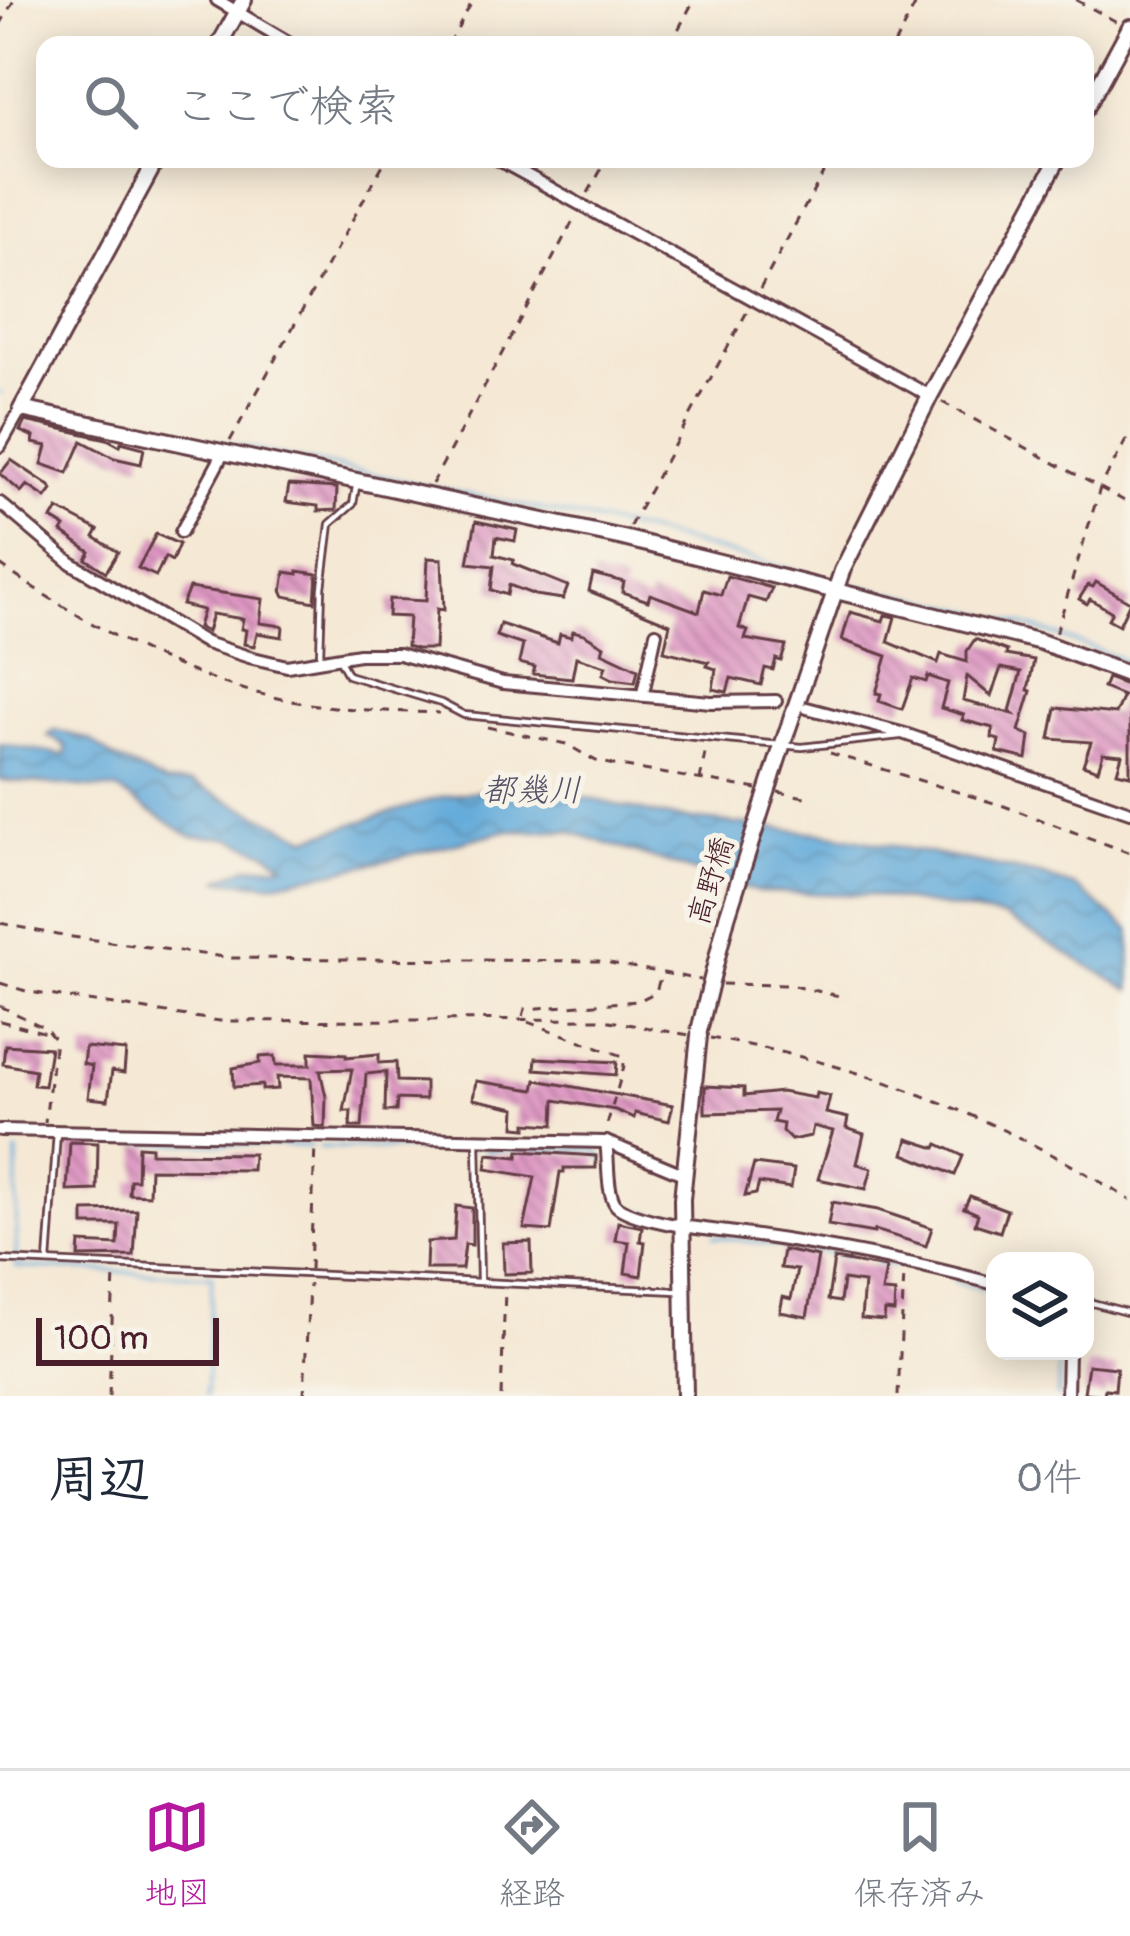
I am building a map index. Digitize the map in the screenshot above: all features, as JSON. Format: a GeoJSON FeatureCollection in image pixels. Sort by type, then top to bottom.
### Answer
{"type":"FeatureCollection","features":[{"type":"Feature","properties":{"kind":"street"},"geometry":{"type":"LineString","coordinates":[[217,0],[240,6],[281,36]]}},
{"type":"Feature","properties":{"kind":"street"},"geometry":{"type":"LineString","coordinates":[[224,36],[240,6]]}},
{"type":"Feature","properties":{"kind":"street"},"geometry":{"type":"LineString","coordinates":[[1094,94],[1130,28]]}},
{"type":"Feature","properties":{"kind":"street"},"geometry":{"type":"LineString","coordinates":[[0,446],[152,168]]}},
{"type":"Feature","properties":{"kind":"street"},"geometry":{"type":"LineString","coordinates":[[513,168],[929,396]]}},
{"type":"Feature","properties":{"kind":"street","name":"高野橋"},"geometry":{"type":"LineString","coordinates":[[685,1396],[683,1174],[699,1035],[727,917],[834,591],[929,396],[1053,168]]}},
{"type":"Feature","properties":{"kind":"street"},"geometry":{"type":"LineString","coordinates":[[22,409],[623,538],[1052,646],[1130,675]]}},
{"type":"Feature","properties":{"kind":"street"},"geometry":{"type":"LineString","coordinates":[[181,532],[224,452]]}},
{"type":"Feature","properties":{"kind":"street"},"geometry":{"type":"LineString","coordinates":[[0,503],[70,563],[206,643],[286,666],[338,657],[399,655],[503,683],[711,702],[776,700]]}},
{"type":"Feature","properties":{"kind":"street"},"geometry":{"type":"LineString","coordinates":[[643,693],[656,633]]}},
{"type":"Feature","properties":{"kind":"street"},"geometry":{"type":"LineString","coordinates":[[808,708],[905,734],[1130,812]]}},
{"type":"Feature","properties":{"kind":"street"},"geometry":{"type":"LineString","coordinates":[[0,1130],[606,1142],[683,1174]]}},
{"type":"Feature","properties":{"kind":"street"},"geometry":{"type":"LineString","coordinates":[[606,1142],[616,1204],[632,1213],[682,1226],[825,1244],[986,1281]]}},
{"type":"Feature","properties":{"kind":"street"},"geometry":{"type":"LineString","coordinates":[[1067,1360],[1067,1396]]}},
{"type":"Feature","properties":{"kind":"lane"},"geometry":{"type":"LineString","coordinates":[[320,660],[330,524],[353,505],[358,481]]}},
{"type":"Feature","properties":{"kind":"lane"},"geometry":{"type":"LineString","coordinates":[[338,657],[348,675],[441,703],[464,715],[782,747],[905,734]]}},
{"type":"Feature","properties":{"kind":"lane"},"geometry":{"type":"LineString","coordinates":[[48,1262],[50,1132]]}},
{"type":"Feature","properties":{"kind":"lane"},"geometry":{"type":"LineString","coordinates":[[477,1142],[480,1282]]}},
{"type":"Feature","properties":{"kind":"lane"},"geometry":{"type":"LineString","coordinates":[[0,1260],[682,1292]]}},
{"type":"Feature","properties":{"kind":"lane"},"geometry":{"type":"LineString","coordinates":[[1094,1303],[1130,1313]]}},
{"type":"Feature","properties":{"kind":"path"},"geometry":{"type":"LineString","coordinates":[[0,25],[14,0]]}},
{"type":"Feature","properties":{"kind":"path"},"geometry":{"type":"LineString","coordinates":[[453,36],[473,0]]}},
{"type":"Feature","properties":{"kind":"path"},"geometry":{"type":"LineString","coordinates":[[675,36],[694,0]]}},
{"type":"Feature","properties":{"kind":"path"},"geometry":{"type":"LineString","coordinates":[[899,36],[918,0]]}},
{"type":"Feature","properties":{"kind":"path"},"geometry":{"type":"LineString","coordinates":[[1076,0],[1130,28]]}},
{"type":"Feature","properties":{"kind":"path"},"geometry":{"type":"LineString","coordinates":[[224,452],[381,168]]}},
{"type":"Feature","properties":{"kind":"path"},"geometry":{"type":"LineString","coordinates":[[425,496],[602,168]]}},
{"type":"Feature","properties":{"kind":"path"},"geometry":{"type":"LineString","coordinates":[[623,538],[826,168]]}},
{"type":"Feature","properties":{"kind":"path"},"geometry":{"type":"LineString","coordinates":[[929,396],[1130,504]]}},
{"type":"Feature","properties":{"kind":"path"},"geometry":{"type":"LineString","coordinates":[[1052,646],[1100,488],[1130,433]]}},
{"type":"Feature","properties":{"kind":"path"},"geometry":{"type":"LineString","coordinates":[[0,565],[157,656],[232,687],[329,707],[451,713]]}},
{"type":"Feature","properties":{"kind":"path"},"geometry":{"type":"LineString","coordinates":[[464,715],[482,726],[566,744],[596,761],[805,797]]}},
{"type":"Feature","properties":{"kind":"path"},"geometry":{"type":"LineString","coordinates":[[700,779],[707,740]]}},
{"type":"Feature","properties":{"kind":"path"},"geometry":{"type":"LineString","coordinates":[[817,751],[1004,806],[1130,853]]}},
{"type":"Feature","properties":{"kind":"path"},"geometry":{"type":"LineString","coordinates":[[0,923],[232,958],[599,961],[730,985],[789,985],[844,997]]}},
{"type":"Feature","properties":{"kind":"path"},"geometry":{"type":"LineString","coordinates":[[522,1019],[525,1010],[638,1001],[656,992],[661,972]]}},
{"type":"Feature","properties":{"kind":"path"},"geometry":{"type":"LineString","coordinates":[[0,983],[29,992],[220,1021],[599,1019],[699,1035],[835,1064],[966,1110],[1130,1200]]}},
{"type":"Feature","properties":{"kind":"path"},"geometry":{"type":"LineString","coordinates":[[0,1006],[55,1040],[50,1132]]}},
{"type":"Feature","properties":{"kind":"path"},"geometry":{"type":"LineString","coordinates":[[522,1019],[623,1056],[606,1142]]}},
{"type":"Feature","properties":{"kind":"path"},"geometry":{"type":"LineString","coordinates":[[0,1021],[52,1034]]}},
{"type":"Feature","properties":{"kind":"path"},"geometry":{"type":"LineString","coordinates":[[304,1396],[315,1139]]}},
{"type":"Feature","properties":{"kind":"path"},"geometry":{"type":"LineString","coordinates":[[898,1396],[905,1260]]}},
{"type":"Feature","properties":{"kind":"path"},"geometry":{"type":"LineString","coordinates":[[109,1396],[114,1266]]}},
{"type":"Feature","properties":{"kind":"path"},"geometry":{"type":"LineString","coordinates":[[501,1396],[506,1283]]}},
{"type":"Feature","properties":{"kind":"water","name":"都幾川"},"geometry":{"type":"Polygon","coordinates":[[[55,730],[91,740],[112,757],[166,783],[192,783],[308,838],[441,797],[523,783],[663,816],[838,835],[1040,875],[1076,887],[1130,930],[1130,990],[1004,917],[870,895],[758,892],[568,831],[504,831],[269,884],[218,880],[247,867],[284,865],[269,853],[229,838],[190,836],[117,790],[0,780],[0,744],[66,755],[66,746],[48,736],[55,730]]]}},
{"type":"Feature","properties":{"kind":"building"},"geometry":{"type":"Polygon","coordinates":[[[25,421],[144,448],[141,464],[114,458],[82,441],[68,473],[42,464],[47,446],[33,443],[34,437],[20,431],[25,421]]]}},
{"type":"Feature","properties":{"kind":"building"},"geometry":{"type":"Polygon","coordinates":[[[11,460],[50,486],[46,498],[27,485],[21,492],[0,474],[11,460]]]}},
{"type":"Feature","properties":{"kind":"building"},"geometry":{"type":"Polygon","coordinates":[[[289,485],[337,488],[336,510],[318,511],[318,506],[286,502],[289,485]]]}},
{"type":"Feature","properties":{"kind":"building"},"geometry":{"type":"Polygon","coordinates":[[[58,509],[98,530],[94,537],[118,552],[106,572],[86,559],[90,552],[52,519],[58,509]]]}},
{"type":"Feature","properties":{"kind":"building"},"geometry":{"type":"Polygon","coordinates":[[[476,521],[517,530],[515,541],[496,537],[494,555],[568,586],[563,599],[509,585],[507,595],[491,590],[494,566],[468,563],[476,521]]]}},
{"type":"Feature","properties":{"kind":"building"},"geometry":{"type":"Polygon","coordinates":[[[156,534],[179,544],[172,561],[165,557],[156,576],[138,568],[156,534]]]}},
{"type":"Feature","properties":{"kind":"building"},"geometry":{"type":"Polygon","coordinates":[[[428,558],[442,559],[444,610],[437,609],[435,649],[417,649],[407,646],[409,617],[388,616],[389,599],[426,601],[428,558]]]}},
{"type":"Feature","properties":{"kind":"building"},"geometry":{"type":"Polygon","coordinates":[[[285,572],[317,574],[315,602],[284,596],[285,572]]]}},
{"type":"Feature","properties":{"kind":"building"},"geometry":{"type":"Polygon","coordinates":[[[593,574],[624,582],[622,592],[648,601],[650,594],[699,612],[704,590],[721,595],[727,576],[772,588],[766,602],[748,597],[739,628],[748,631],[745,639],[786,646],[781,661],[776,659],[773,670],[765,668],[761,685],[731,678],[727,692],[713,689],[716,669],[707,666],[709,662],[664,651],[670,624],[589,591],[593,574]]]}},
{"type":"Feature","properties":{"kind":"building"},"geometry":{"type":"Polygon","coordinates":[[[1096,582],[1130,602],[1119,625],[1108,619],[1112,612],[1090,599],[1087,604],[1079,599],[1096,582]]]}},
{"type":"Feature","properties":{"kind":"building"},"geometry":{"type":"Polygon","coordinates":[[[189,588],[263,599],[260,623],[283,626],[282,637],[257,633],[254,646],[244,644],[243,619],[212,614],[207,632],[198,627],[203,610],[182,605],[189,588]]]}},
{"type":"Feature","properties":{"kind":"building"},"geometry":{"type":"Polygon","coordinates":[[[850,612],[883,621],[885,615],[895,617],[888,642],[938,663],[941,654],[967,662],[967,651],[975,639],[1007,651],[1006,655],[1034,660],[1019,731],[1030,736],[1027,759],[997,752],[999,740],[992,738],[993,728],[962,720],[964,715],[941,708],[948,683],[928,676],[926,682],[913,678],[902,709],[879,701],[881,694],[876,693],[887,656],[842,640],[850,612]],[[1001,668],[991,696],[967,676],[963,701],[1013,714],[1021,672],[1001,668]]]}},
{"type":"Feature","properties":{"kind":"building"},"geometry":{"type":"Polygon","coordinates":[[[500,624],[558,643],[560,634],[584,634],[604,646],[602,652],[638,669],[635,682],[613,679],[603,674],[606,666],[576,657],[572,678],[533,674],[535,667],[519,663],[523,645],[496,636],[500,624]]]}},
{"type":"Feature","properties":{"kind":"building"},"geometry":{"type":"Polygon","coordinates":[[[1107,678],[1130,686],[1130,775],[1117,772],[1122,755],[1103,753],[1098,770],[1083,765],[1091,742],[1050,739],[1056,708],[1115,714],[1123,696],[1103,688],[1107,678]]]}},
{"type":"Feature","properties":{"kind":"building"},"geometry":{"type":"Polygon","coordinates":[[[5,1045],[50,1048],[44,1086],[33,1085],[35,1070],[3,1064],[5,1045]]]}},
{"type":"Feature","properties":{"kind":"building"},"geometry":{"type":"Polygon","coordinates":[[[85,1047],[126,1051],[124,1073],[112,1071],[108,1100],[88,1098],[92,1066],[83,1064],[85,1047]]]}},
{"type":"Feature","properties":{"kind":"building"},"geometry":{"type":"Polygon","coordinates":[[[310,1052],[346,1057],[379,1054],[379,1063],[396,1062],[397,1081],[425,1082],[425,1100],[397,1099],[396,1111],[385,1111],[386,1072],[366,1074],[362,1127],[350,1127],[351,1111],[344,1111],[352,1069],[320,1070],[326,1097],[325,1127],[314,1126],[311,1078],[277,1077],[278,1089],[234,1087],[233,1068],[275,1056],[276,1065],[310,1065],[310,1052]]]}},
{"type":"Feature","properties":{"kind":"building"},"geometry":{"type":"Polygon","coordinates":[[[536,1058],[617,1062],[616,1075],[535,1069],[536,1058]]]}},
{"type":"Feature","properties":{"kind":"building"},"geometry":{"type":"Polygon","coordinates":[[[536,1080],[673,1105],[669,1121],[555,1100],[554,1125],[527,1123],[527,1128],[515,1127],[516,1108],[473,1099],[476,1081],[534,1090],[536,1080]]]}},
{"type":"Feature","properties":{"kind":"building"},"geometry":{"type":"Polygon","coordinates":[[[705,1086],[744,1088],[744,1096],[781,1092],[830,1096],[826,1113],[848,1118],[846,1128],[864,1134],[857,1164],[872,1168],[866,1189],[818,1179],[833,1131],[813,1126],[811,1136],[791,1140],[782,1131],[783,1124],[773,1122],[776,1111],[705,1113],[705,1086]]]}},
{"type":"Feature","properties":{"kind":"building"},"geometry":{"type":"Polygon","coordinates":[[[908,1139],[936,1148],[938,1144],[963,1156],[955,1175],[904,1154],[908,1139]]]}},
{"type":"Feature","properties":{"kind":"building"},"geometry":{"type":"Polygon","coordinates":[[[70,1142],[98,1143],[97,1190],[67,1191],[70,1142]]]}},
{"type":"Feature","properties":{"kind":"building"},"geometry":{"type":"Polygon","coordinates":[[[138,1146],[151,1147],[151,1153],[253,1154],[252,1170],[150,1169],[149,1195],[129,1194],[130,1180],[137,1180],[138,1146]]]}},
{"type":"Feature","properties":{"kind":"building"},"geometry":{"type":"Polygon","coordinates":[[[519,1151],[596,1156],[596,1168],[560,1172],[551,1231],[524,1229],[535,1177],[486,1169],[488,1154],[518,1157],[519,1151]]]}},
{"type":"Feature","properties":{"kind":"building"},"geometry":{"type":"Polygon","coordinates":[[[754,1164],[794,1169],[791,1188],[759,1183],[756,1194],[745,1196],[754,1164]]]}},
{"type":"Feature","properties":{"kind":"building"},"geometry":{"type":"Polygon","coordinates":[[[970,1196],[1007,1210],[1000,1232],[975,1224],[978,1214],[964,1208],[970,1196]]]}},
{"type":"Feature","properties":{"kind":"building"},"geometry":{"type":"Polygon","coordinates":[[[832,1202],[878,1210],[932,1228],[926,1246],[875,1230],[828,1225],[832,1202]]]}},
{"type":"Feature","properties":{"kind":"building"},"geometry":{"type":"Polygon","coordinates":[[[456,1206],[472,1208],[472,1245],[465,1244],[462,1269],[426,1269],[427,1242],[454,1240],[456,1206]]]}},
{"type":"Feature","properties":{"kind":"building"},"geometry":{"type":"Polygon","coordinates":[[[137,1210],[134,1256],[79,1257],[80,1243],[118,1245],[119,1225],[84,1225],[84,1211],[137,1210]]]}},
{"type":"Feature","properties":{"kind":"building"},"geometry":{"type":"Polygon","coordinates":[[[618,1222],[642,1227],[641,1276],[625,1273],[629,1242],[615,1240],[618,1222]]]}},
{"type":"Feature","properties":{"kind":"building"},"geometry":{"type":"Polygon","coordinates":[[[531,1242],[532,1273],[504,1274],[503,1243],[531,1242]]]}},
{"type":"Feature","properties":{"kind":"building"},"geometry":{"type":"Polygon","coordinates":[[[783,1250],[818,1257],[807,1317],[780,1312],[783,1297],[791,1299],[797,1270],[780,1268],[783,1250]]]}},
{"type":"Feature","properties":{"kind":"building"},"geometry":{"type":"Polygon","coordinates":[[[834,1259],[886,1268],[882,1292],[895,1293],[894,1312],[885,1311],[884,1321],[861,1319],[864,1283],[843,1280],[840,1302],[828,1300],[834,1259]]]}},
{"type":"Feature","properties":{"kind":"building"},"geometry":{"type":"Polygon","coordinates":[[[1088,1365],[1117,1368],[1115,1390],[1105,1389],[1104,1395],[1084,1393],[1088,1365]]]}},
{"type":"Feature","properties":{"kind":"waterway"},"geometry":{"type":"LineString","coordinates":[[43,406],[649,532],[825,579]]}},
{"type":"Feature","properties":{"kind":"waterway"},"geometry":{"type":"LineString","coordinates":[[854,586],[994,617],[1130,663]]}},
{"type":"Feature","properties":{"kind":"waterway"},"geometry":{"type":"LineString","coordinates":[[64,1141],[311,1146]]}},
{"type":"Feature","properties":{"kind":"waterway"},"geometry":{"type":"LineString","coordinates":[[320,1147],[471,1150]]}},
{"type":"Feature","properties":{"kind":"waterway"},"geometry":{"type":"LineString","coordinates":[[483,1150],[589,1149],[603,1159]]}},
{"type":"Feature","properties":{"kind":"waterway"},"geometry":{"type":"LineString","coordinates":[[17,1152],[16,1267],[212,1276],[206,1396]]}},
{"type":"Feature","properties":{"kind":"waterway"},"geometry":{"type":"LineString","coordinates":[[639,1211],[665,1217]]}},
{"type":"Feature","properties":{"kind":"waterway"},"geometry":{"type":"LineString","coordinates":[[714,1236],[849,1256]]}},
{"type":"Feature","properties":{"kind":"waterway"},"geometry":{"type":"LineString","coordinates":[[876,1262],[895,1266]]}},
{"type":"Feature","properties":{"kind":"waterway"},"geometry":{"type":"LineString","coordinates":[[954,1281],[986,1290]]}},
{"type":"Feature","properties":{"kind":"waterway"},"geometry":{"type":"LineString","coordinates":[[1058,1396],[1059,1360]]}}]}
